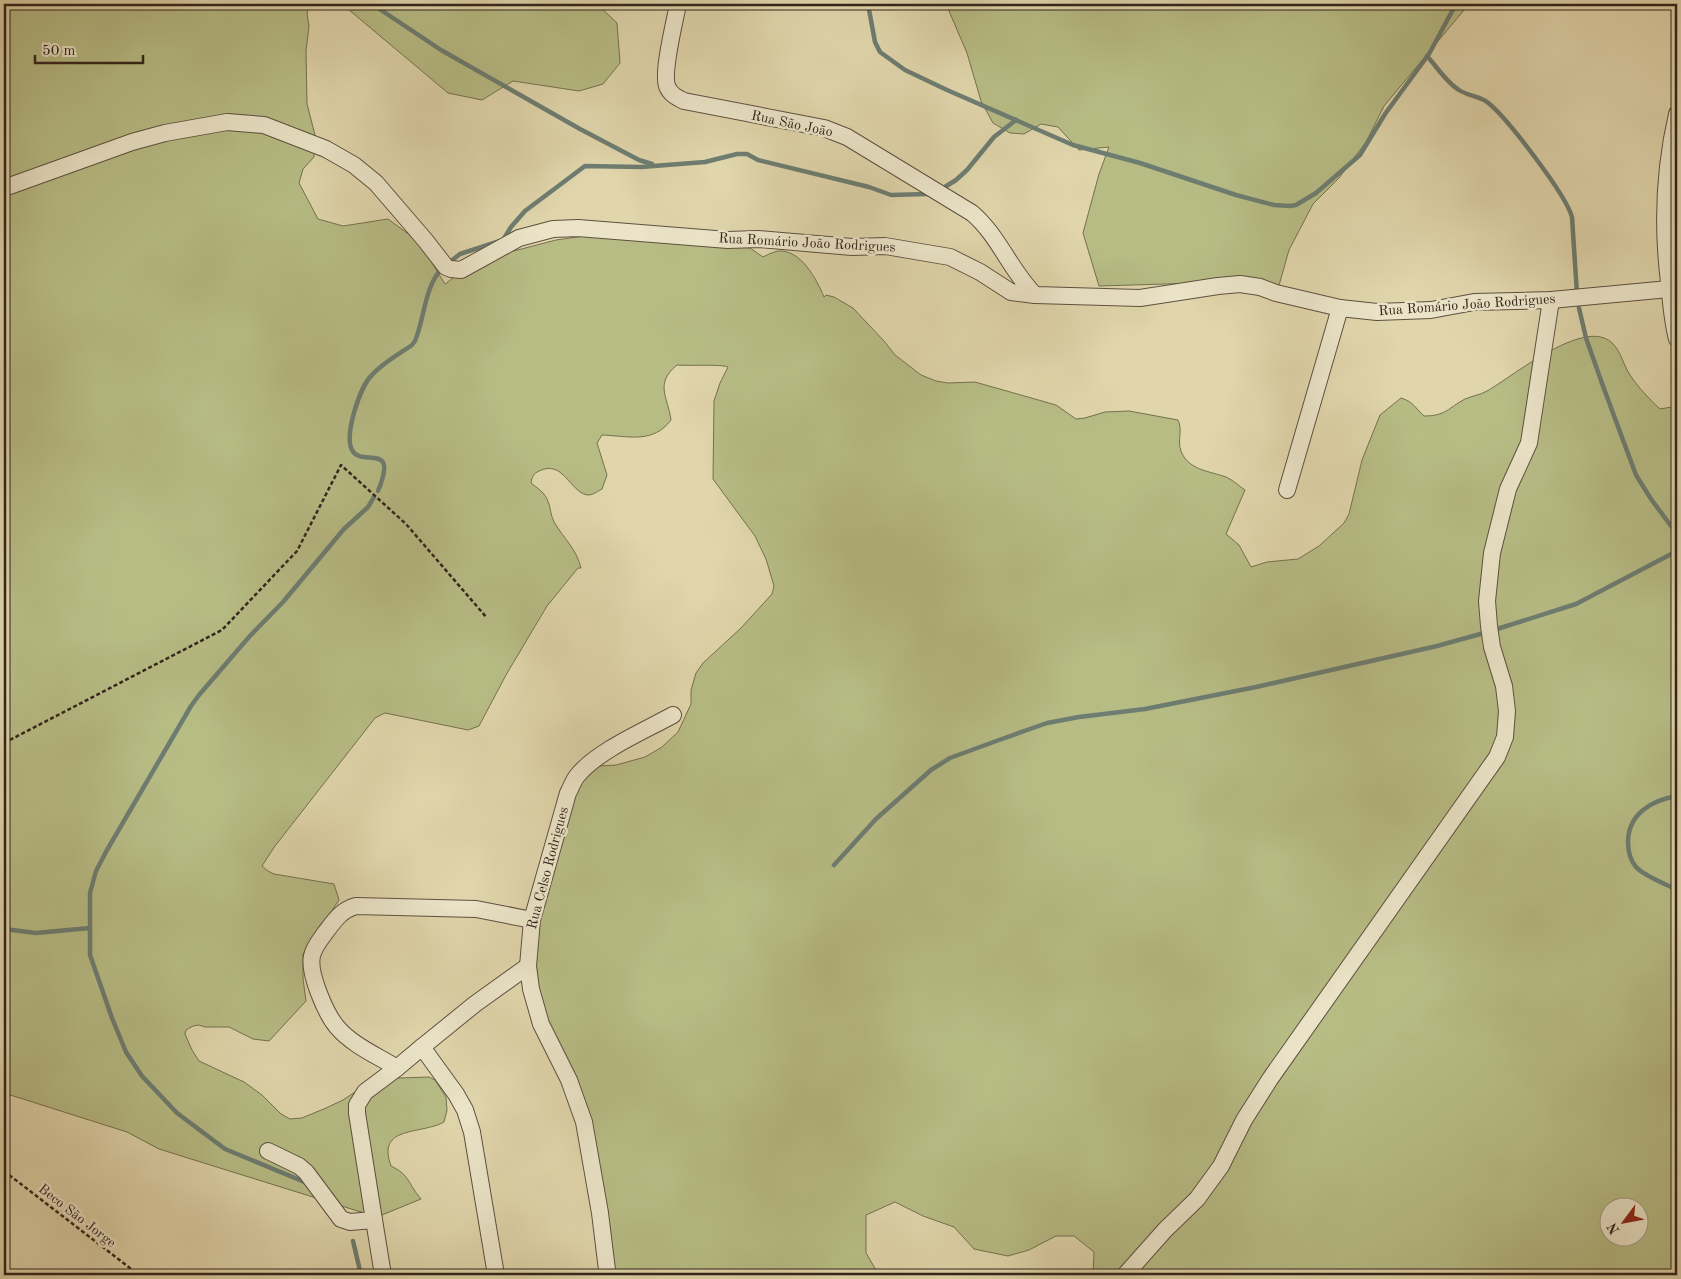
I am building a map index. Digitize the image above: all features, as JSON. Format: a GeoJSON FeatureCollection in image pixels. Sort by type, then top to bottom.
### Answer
{"type":"FeatureCollection","features":[{"type":"Feature","properties":{"kind":"street","name":"Rua São João"},"geometry":{"type":"LineString","coordinates":[[678,4],[666,71],[666,85],[672,95],[684,101],[824,128],[847,137],[972,213],[993,235],[1013,269],[1035,295]]}},
{"type":"Feature","properties":{"kind":"street"},"geometry":{"type":"LineString","coordinates":[[1677,114],[1667,167],[1664,208],[1665,246],[1672,321],[1677,339]]}},
{"type":"Feature","properties":{"kind":"street","name":"Rua Romário João Rodrigues"},"geometry":{"type":"LineString","coordinates":[[4,188],[132,142],[165,133],[227,122],[264,125],[326,148],[354,165],[376,183],[426,240],[446,267],[451,269],[461,270],[519,238],[528,235],[553,229],[578,228],[728,240],[758,239],[852,246],[885,246],[950,257],[980,272],[1011,292],[1035,295],[1140,298],[1240,284],[1260,287],[1276,293],[1340,308],[1377,312],[1431,310],[1474,302],[1550,300],[1669,289]]}},
{"type":"Feature","properties":{"kind":"street"},"geometry":{"type":"LineString","coordinates":[[1125,1275],[1196,1199],[1221,1166],[1244,1120],[1270,1079],[1497,757],[1505,737],[1507,711],[1504,686],[1492,647],[1487,601],[1492,553],[1508,489],[1529,443],[1550,300]]}},
{"type":"Feature","properties":{"kind":"street"},"geometry":{"type":"LineString","coordinates":[[1287,490],[1340,308]]}},
{"type":"Feature","properties":{"kind":"street","name":"Rua Celso Rodrigues"},"geometry":{"type":"LineString","coordinates":[[606,1275],[600,1214],[584,1122],[569,1080],[541,1024],[531,989],[528,966],[532,920],[568,793],[576,777],[603,754],[673,715]]}},
{"type":"Feature","properties":{"kind":"street"},"geometry":{"type":"LineString","coordinates":[[397,1068],[353,1041],[336,1027],[324,1005],[311,970],[311,961],[315,948],[338,916],[350,908],[476,909],[532,920]]}},
{"type":"Feature","properties":{"kind":"street"},"geometry":{"type":"LineString","coordinates":[[383,1275],[357,1105],[365,1092],[475,1004],[528,966]]}},
{"type":"Feature","properties":{"kind":"street"},"geometry":{"type":"LineString","coordinates":[[422,1047],[456,1094],[465,1110],[472,1132],[496,1275]]}},
{"type":"Feature","properties":{"kind":"street"},"geometry":{"type":"LineString","coordinates":[[268,1151],[299,1166],[306,1172],[341,1219],[350,1222],[374,1220]]}},
{"type":"Feature","properties":{"kind":"path"},"geometry":{"type":"LineString","coordinates":[[4,743],[222,630],[297,551],[341,465],[406,524],[487,618]]}},
{"type":"Feature","properties":{"kind":"path","name":"Beco São Jorge"},"geometry":{"type":"LineString","coordinates":[[4,1171],[138,1275]]}},
{"type":"Feature","properties":{"kind":"green space"},"geometry":{"type":"Polygon","coordinates":[[[4,4],[309,4],[306,51],[307,104],[315,135],[314,157],[303,169],[299,183],[318,219],[343,226],[388,219],[411,236],[427,255],[445,284],[464,270],[502,254],[556,240],[591,235],[750,248],[763,257],[778,251],[786,252],[801,260],[807,267],[824,297],[826,295],[834,297],[853,308],[895,355],[921,375],[948,383],[975,382],[1056,405],[1076,419],[1105,412],[1129,411],[1178,420],[1180,447],[1184,457],[1194,466],[1229,478],[1245,490],[1226,534],[1239,545],[1251,567],[1267,562],[1298,559],[1319,546],[1344,523],[1349,514],[1362,460],[1380,415],[1401,398],[1412,403],[1424,416],[1437,415],[1465,399],[1482,394],[1548,352],[1566,343],[1583,338],[1599,337],[1614,345],[1633,379],[1660,409],[1677,406],[1677,1275],[1093,1275],[1094,1252],[1074,1236],[1056,1236],[1029,1250],[1008,1256],[974,1249],[954,1227],[923,1216],[895,1202],[866,1215],[866,1253],[879,1275],[611,1275],[586,1117],[539,1003],[534,934],[573,787],[599,766],[616,765],[645,757],[662,747],[678,732],[691,704],[691,690],[696,673],[703,663],[741,628],[772,594],[774,586],[766,559],[755,536],[713,479],[714,401],[728,367],[724,366],[677,365],[666,378],[664,385],[671,420],[656,433],[640,437],[602,435],[597,443],[607,475],[602,489],[591,495],[584,494],[554,469],[539,471],[532,477],[531,483],[546,497],[554,522],[573,549],[581,568],[578,568],[547,606],[506,675],[479,726],[468,730],[385,713],[375,718],[275,846],[262,866],[274,874],[334,884],[339,900],[303,954],[303,979],[306,1001],[269,1041],[253,1039],[229,1027],[205,1027],[199,1025],[186,1030],[185,1034],[199,1061],[244,1082],[262,1095],[281,1114],[290,1119],[302,1118],[326,1108],[343,1100],[370,1082],[429,1077],[435,1080],[446,1097],[447,1110],[444,1122],[395,1137],[390,1144],[388,1153],[391,1166],[405,1176],[421,1199],[377,1217],[159,1149],[127,1132],[4,1093],[4,4]]]}},
{"type":"Feature","properties":{"kind":"green space"},"geometry":{"type":"Polygon","coordinates":[[[342,4],[597,4],[617,23],[620,63],[603,84],[579,91],[513,81],[482,100],[448,93],[342,4]]]}},
{"type":"Feature","properties":{"kind":"green space"},"geometry":{"type":"Polygon","coordinates":[[[946,4],[1469,4],[1384,106],[1366,142],[1339,178],[1313,204],[1289,250],[1278,289],[1232,282],[1099,286],[1083,233],[1099,174],[1109,147],[1079,150],[1058,127],[1041,124],[1024,134],[1010,133],[993,123],[981,101],[967,53],[946,4]]]}},
{"type":"Feature","properties":{"kind":"green space"},"geometry":{"type":"Polygon","coordinates":[[[1677,141],[1677,277],[1672,209],[1677,141]]]}},
{"type":"Feature","properties":{"kind":"waterway"},"geometry":{"type":"LineString","coordinates":[[372,4],[441,50],[580,129],[639,160],[652,164]]}},
{"type":"Feature","properties":{"kind":"waterway"},"geometry":{"type":"LineString","coordinates":[[868,4],[875,42],[880,52],[905,70],[1073,145],[1140,163],[1236,195],[1274,205],[1290,206],[1296,205],[1316,193],[1360,155],[1385,114],[1429,54],[1456,4]]}},
{"type":"Feature","properties":{"kind":"waterway"},"geometry":{"type":"LineString","coordinates":[[1427,56],[1455,87],[1462,92],[1484,100],[1496,110],[1534,156],[1559,192],[1572,217],[1577,294]]}},
{"type":"Feature","properties":{"kind":"waterway"},"geometry":{"type":"LineString","coordinates":[[940,190],[967,170],[994,137],[1016,120]]}},
{"type":"Feature","properties":{"kind":"waterway"},"geometry":{"type":"LineString","coordinates":[[451,261],[460,254],[503,240],[525,211],[585,166],[641,167],[705,162],[737,154],[747,154],[758,160],[869,187],[891,195],[928,194]]}},
{"type":"Feature","properties":{"kind":"waterway"},"geometry":{"type":"LineString","coordinates":[[378,491],[384,466],[381,460],[357,455],[352,450],[350,434],[354,411],[363,389],[372,375],[415,341],[428,294],[442,268]]}},
{"type":"Feature","properties":{"kind":"waterway"},"geometry":{"type":"LineString","coordinates":[[1579,308],[1586,338],[1636,475],[1677,534]]}},
{"type":"Feature","properties":{"kind":"waterway"},"geometry":{"type":"LineString","coordinates":[[307,1183],[225,1149],[177,1113],[142,1076],[126,1052],[90,955],[90,893],[96,871],[107,850],[191,706],[249,637],[283,602],[344,529],[368,507],[374,497]]}},
{"type":"Feature","properties":{"kind":"waterway"},"geometry":{"type":"LineString","coordinates":[[1494,630],[1576,604],[1677,551]]}},
{"type":"Feature","properties":{"kind":"waterway"},"geometry":{"type":"LineString","coordinates":[[834,865],[876,819],[931,770],[950,758],[999,740],[1047,723],[1145,709],[1256,687],[1437,646],[1484,633]]}},
{"type":"Feature","properties":{"kind":"waterway"},"geometry":{"type":"LineString","coordinates":[[1677,796],[1659,801],[1643,810],[1632,824],[1628,842],[1628,849],[1636,867],[1650,877],[1677,890]]}},
{"type":"Feature","properties":{"kind":"waterway"},"geometry":{"type":"LineString","coordinates":[[4,929],[36,933],[90,928]]}},
{"type":"Feature","properties":{"kind":"waterway"},"geometry":{"type":"LineString","coordinates":[[353,1241],[361,1275]]}}]}
